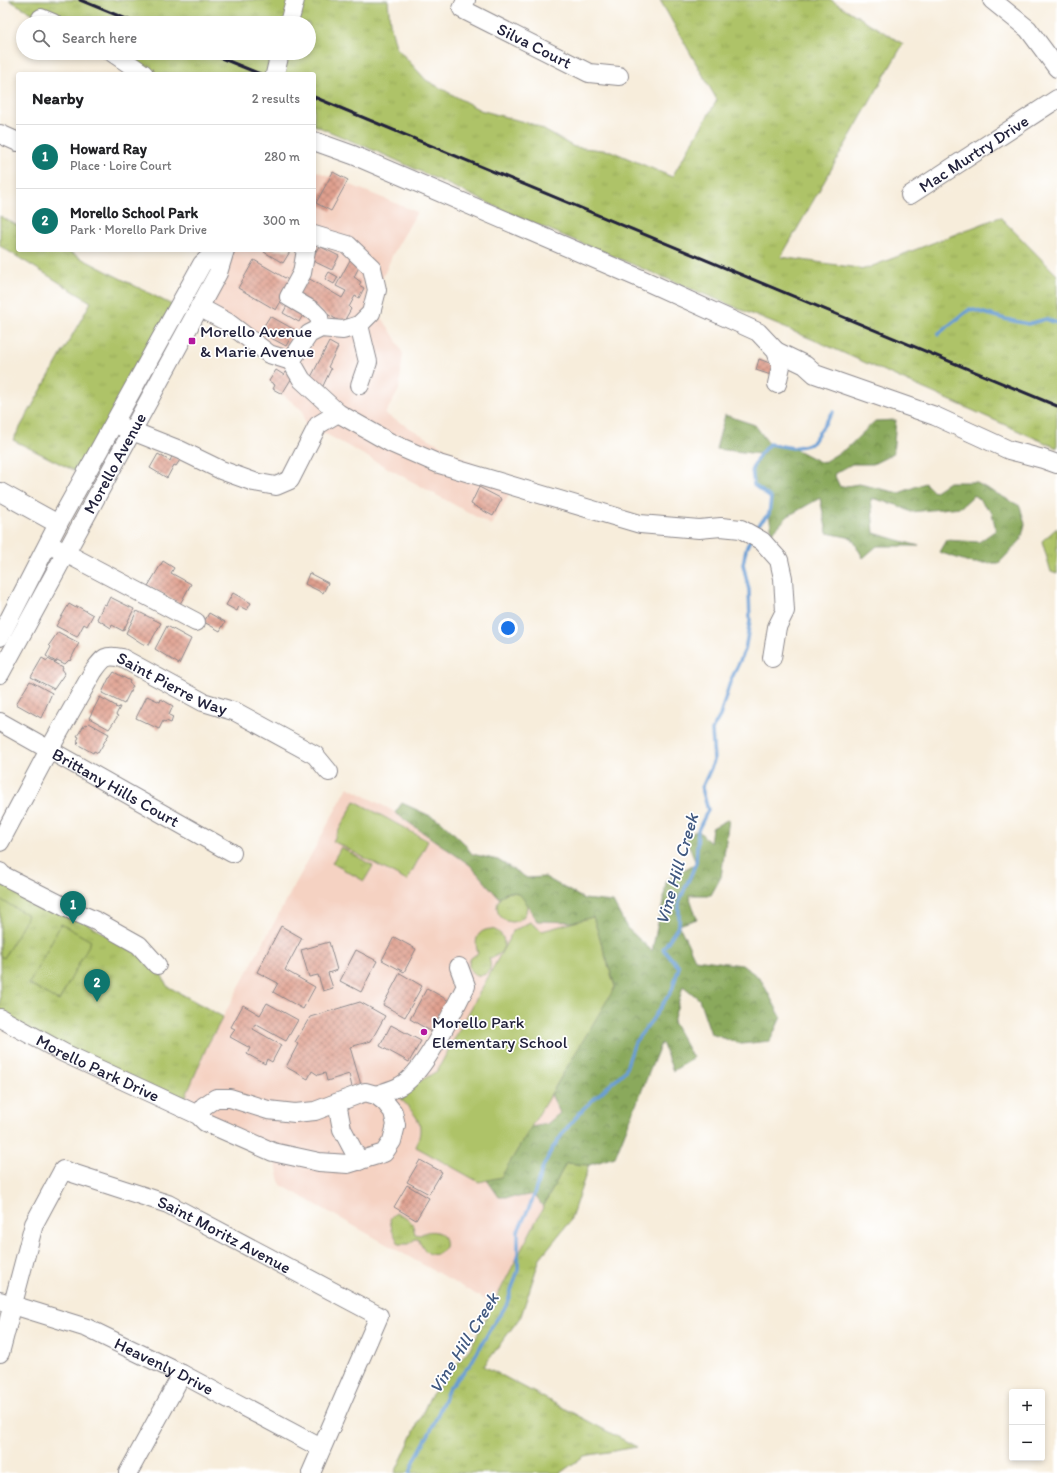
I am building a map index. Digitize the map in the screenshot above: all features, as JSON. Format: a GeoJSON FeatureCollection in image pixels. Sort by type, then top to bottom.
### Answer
{"type":"FeatureCollection","features":[{"type":"Feature","properties":{"kind":"street"},"geometry":{"type":"LineString","coordinates":[[291,16],[295,0]]}},
{"type":"Feature","properties":{"kind":"street","name":"Silva Court"},"geometry":{"type":"LineString","coordinates":[[466,0],[462,9],[588,73],[619,76]]}},
{"type":"Feature","properties":{"kind":"street"},"geometry":{"type":"LineString","coordinates":[[992,0],[1028,29],[1057,68]]}},
{"type":"Feature","properties":{"kind":"street"},"geometry":{"type":"LineString","coordinates":[[123,60],[141,72]]}},
{"type":"Feature","properties":{"kind":"street"},"geometry":{"type":"LineString","coordinates":[[275,72],[278,60]]}},
{"type":"Feature","properties":{"kind":"street","name":"Mac Murtry Drive"},"geometry":{"type":"LineString","coordinates":[[910,195],[1057,99]]}},
{"type":"Feature","properties":{"kind":"street"},"geometry":{"type":"LineString","coordinates":[[0,134],[16,141]]}},
{"type":"Feature","properties":{"kind":"street"},"geometry":{"type":"LineString","coordinates":[[316,142],[353,155],[639,278],[758,332],[776,351],[805,365],[815,374],[935,416],[1009,450],[1057,464]]}},
{"type":"Feature","properties":{"kind":"street"},"geometry":{"type":"LineString","coordinates":[[291,361],[309,334],[321,328],[343,330],[359,326],[371,313],[377,290],[372,268],[348,245],[316,235]]}},
{"type":"Feature","properties":{"kind":"street","name":"Morello Avenue"},"geometry":{"type":"LineString","coordinates":[[0,637],[58,524],[202,264],[215,252]]}},
{"type":"Feature","properties":{"kind":"street","name":"Morello Avenue"},"geometry":{"type":"LineString","coordinates":[[0,674],[200,307],[218,273],[224,252]]}},
{"type":"Feature","properties":{"kind":"street"},"geometry":{"type":"LineString","coordinates":[[306,252],[302,273],[289,297],[313,311],[319,317],[321,328]]}},
{"type":"Feature","properties":{"kind":"street"},"geometry":{"type":"LineString","coordinates":[[200,307],[227,322],[269,354],[291,361],[302,380],[338,413],[391,443],[439,464],[640,524],[699,529],[721,527],[741,529],[762,541],[779,560],[784,578],[785,611],[777,627],[772,658]]}},
{"type":"Feature","properties":{"kind":"street"},"geometry":{"type":"LineString","coordinates":[[359,326],[368,362],[360,385]]}},
{"type":"Feature","properties":{"kind":"street"},"geometry":{"type":"LineString","coordinates":[[776,351],[781,366],[777,384]]}},
{"type":"Feature","properties":{"kind":"street"},"geometry":{"type":"LineString","coordinates":[[114,423],[132,432],[180,450],[221,470],[254,482],[276,486],[290,480],[318,425],[338,413]]}},
{"type":"Feature","properties":{"kind":"street"},"geometry":{"type":"LineString","coordinates":[[0,492],[58,524]]}},
{"type":"Feature","properties":{"kind":"street"},"geometry":{"type":"LineString","coordinates":[[48,543],[196,622]]}},
{"type":"Feature","properties":{"kind":"street","name":"Saint Pierre Way"},"geometry":{"type":"LineString","coordinates":[[49,750],[93,672],[102,660],[112,655],[122,658],[203,702],[236,712],[315,755],[329,772]]}},
{"type":"Feature","properties":{"kind":"street","name":"Brittany Hills Court"},"geometry":{"type":"LineString","coordinates":[[0,722],[232,853]]}},
{"type":"Feature","properties":{"kind":"street"},"geometry":{"type":"LineString","coordinates":[[0,842],[49,750]]}},
{"type":"Feature","properties":{"kind":"street"},"geometry":{"type":"LineString","coordinates":[[0,872],[2,875],[98,922],[140,945],[157,965]]}},
{"type":"Feature","properties":{"kind":"street"},"geometry":{"type":"LineString","coordinates":[[376,1095],[400,1086],[419,1070],[447,1023],[466,986],[459,967]]}},
{"type":"Feature","properties":{"kind":"street","name":"Morello Park Drive"},"geometry":{"type":"LineString","coordinates":[[0,1018],[64,1053],[198,1116],[205,1122],[273,1152],[319,1162],[348,1164],[359,1161]]}},
{"type":"Feature","properties":{"kind":"street"},"geometry":{"type":"LineString","coordinates":[[198,1116],[204,1106],[216,1098],[230,1098],[268,1110],[295,1113],[315,1111],[365,1092],[376,1095],[386,1102],[393,1112],[396,1125],[392,1141],[384,1153],[359,1161],[342,1129],[337,1103]]}},
{"type":"Feature","properties":{"kind":"street","name":"Saint Moritz Avenue"},"geometry":{"type":"LineString","coordinates":[[7,1303],[34,1224],[63,1170],[168,1204],[379,1316],[321,1448]]}},
{"type":"Feature","properties":{"kind":"street"},"geometry":{"type":"LineString","coordinates":[[0,1353],[7,1303]]}},
{"type":"Feature","properties":{"kind":"street","name":"Heavenly Drive"},"geometry":{"type":"LineString","coordinates":[[7,1303],[87,1328],[182,1374],[321,1448]]}},
{"type":"Feature","properties":{"kind":"street"},"geometry":{"type":"LineString","coordinates":[[128,1473],[182,1374]]}},
{"type":"Feature","properties":{"kind":"street"},"geometry":{"type":"LineString","coordinates":[[311,1473],[321,1448]]}},
{"type":"Feature","properties":{"kind":"shaded area"},"geometry":{"type":"Polygon","coordinates":[[[316,171],[417,212],[393,254],[377,291],[379,313],[403,354],[399,390],[385,414],[514,487],[491,525],[324,433],[307,436],[303,411],[282,394],[273,389],[275,385],[269,381],[276,370],[277,364],[194,317],[224,252],[316,252],[316,171]]]}},
{"type":"Feature","properties":{"kind":"shaded area","name":"Morello Park Elementary School"},"geometry":{"type":"Polygon","coordinates":[[[348,787],[593,917],[670,961],[493,1304],[281,1185],[273,1152],[181,1108],[207,1046],[348,787]]]}},
{"type":"Feature","properties":{"kind":"green space"},"geometry":{"type":"Polygon","coordinates":[[[9,0],[388,0],[390,23],[396,47],[426,80],[480,110],[535,125],[574,147],[611,151],[672,177],[717,100],[660,0],[831,0],[903,44],[781,257],[865,269],[1000,217],[1057,275],[1057,448],[821,343],[514,215],[387,156],[316,126],[316,72],[141,72],[123,60],[316,60],[316,16],[37,16],[9,0]]]}},
{"type":"Feature","properties":{"kind":"green space"},"geometry":{"type":"Polygon","coordinates":[[[0,216],[16,225],[16,252],[69,252],[178,308],[85,476],[13,440],[91,302],[0,246],[0,216]]]}},
{"type":"Feature","properties":{"kind":"green space"},"geometry":{"type":"Polygon","coordinates":[[[725,415],[755,425],[769,444],[793,448],[822,463],[847,448],[875,421],[896,420],[893,454],[873,464],[852,464],[834,474],[840,487],[859,484],[899,493],[925,483],[934,492],[949,482],[975,482],[1020,506],[1025,524],[1021,540],[999,563],[972,563],[939,552],[946,540],[979,542],[996,530],[992,513],[974,495],[961,507],[911,512],[897,505],[871,498],[874,533],[919,546],[877,546],[863,558],[852,538],[827,533],[820,498],[788,516],[772,533],[769,514],[771,498],[754,485],[752,469],[760,454],[716,449],[725,415]]]}},
{"type":"Feature","properties":{"kind":"green space"},"geometry":{"type":"Polygon","coordinates":[[[1057,528],[1057,574],[1051,572],[1042,541],[1057,528]]]}},
{"type":"Feature","properties":{"kind":"green space"},"geometry":{"type":"Polygon","coordinates":[[[355,801],[428,841],[407,881],[333,841],[355,801]]]}},
{"type":"Feature","properties":{"kind":"green space"},"geometry":{"type":"Polygon","coordinates":[[[402,803],[441,821],[463,842],[472,854],[498,860],[527,878],[545,877],[584,899],[613,902],[627,928],[652,951],[664,899],[666,880],[696,863],[685,837],[698,830],[710,843],[712,828],[729,819],[721,877],[711,895],[689,895],[697,919],[679,925],[695,959],[742,965],[760,978],[781,1017],[770,1041],[741,1044],[711,1034],[699,999],[683,986],[673,1022],[693,1058],[673,1071],[661,1043],[615,1157],[589,1165],[566,1163],[543,1207],[534,1194],[518,1197],[499,1197],[487,1180],[501,1177],[531,1127],[547,1124],[560,1113],[551,1094],[615,986],[593,917],[575,922],[537,921],[526,903],[517,894],[512,892],[506,893],[499,898],[470,865],[395,813],[402,803]]]}},
{"type":"Feature","properties":{"kind":"green space"},"geometry":{"type":"Polygon","coordinates":[[[341,847],[373,866],[364,881],[332,863],[341,847]]]}},
{"type":"Feature","properties":{"kind":"green space"},"geometry":{"type":"Polygon","coordinates":[[[0,872],[157,965],[167,986],[223,1017],[207,1046],[181,1108],[0,1018],[0,872]]]}},
{"type":"Feature","properties":{"kind":"green space"},"geometry":{"type":"Polygon","coordinates":[[[512,892],[523,896],[527,907],[523,918],[512,922],[501,918],[497,907],[501,896],[512,892]]]}},
{"type":"Feature","properties":{"kind":"green space"},"geometry":{"type":"Polygon","coordinates":[[[1,900],[28,915],[4,958],[0,956],[1,900]]]}},
{"type":"Feature","properties":{"kind":"green space"},"geometry":{"type":"Polygon","coordinates":[[[593,917],[615,987],[501,1177],[479,1182],[416,1147],[419,1138],[420,1125],[415,1115],[400,1097],[402,1092],[437,1071],[513,931],[530,922],[542,931],[593,917]]]}},
{"type":"Feature","properties":{"kind":"green space"},"geometry":{"type":"Polygon","coordinates":[[[61,924],[91,941],[59,1001],[29,984],[61,924]]]}},
{"type":"Feature","properties":{"kind":"green space"},"geometry":{"type":"Polygon","coordinates":[[[491,929],[497,931],[501,935],[504,944],[503,949],[500,953],[489,958],[490,966],[488,972],[484,975],[474,974],[470,970],[469,965],[471,958],[478,953],[476,945],[477,937],[482,932],[491,929]]]}},
{"type":"Feature","properties":{"kind":"green space"},"geometry":{"type":"Polygon","coordinates":[[[566,1163],[589,1165],[570,1221],[540,1258],[521,1316],[484,1366],[637,1447],[584,1456],[560,1473],[395,1473],[430,1397],[471,1347],[566,1163]]]}},
{"type":"Feature","properties":{"kind":"green space"},"geometry":{"type":"Polygon","coordinates":[[[397,1213],[410,1220],[415,1234],[420,1235],[429,1232],[437,1232],[441,1234],[444,1237],[445,1247],[437,1254],[429,1254],[423,1248],[418,1239],[415,1239],[409,1244],[399,1244],[392,1230],[390,1219],[397,1213]]]}},
{"type":"Feature","properties":{"kind":"building"},"geometry":{"type":"Polygon","coordinates":[[[333,172],[348,180],[331,211],[316,203],[333,172]]]}},
{"type":"Feature","properties":{"kind":"building"},"geometry":{"type":"Polygon","coordinates":[[[319,246],[339,256],[332,270],[311,260],[319,246]]]}},
{"type":"Feature","properties":{"kind":"building"},"geometry":{"type":"Polygon","coordinates":[[[264,252],[290,252],[283,263],[264,252]]]}},
{"type":"Feature","properties":{"kind":"building"},"geometry":{"type":"Polygon","coordinates":[[[254,260],[292,282],[276,310],[238,288],[254,260]]]}},
{"type":"Feature","properties":{"kind":"building"},"geometry":{"type":"Polygon","coordinates":[[[350,260],[360,265],[354,277],[361,282],[359,285],[364,288],[359,298],[355,296],[349,307],[351,309],[343,323],[297,297],[308,278],[342,298],[346,291],[336,286],[350,260]]]}},
{"type":"Feature","properties":{"kind":"building"},"geometry":{"type":"Polygon","coordinates":[[[329,272],[338,277],[334,284],[325,279],[329,272]]]}},
{"type":"Feature","properties":{"kind":"building"},"geometry":{"type":"Polygon","coordinates":[[[289,302],[305,311],[299,322],[283,313],[289,302]]]}},
{"type":"Feature","properties":{"kind":"building"},"geometry":{"type":"Polygon","coordinates":[[[270,316],[295,330],[286,346],[260,332],[270,316]]]}},
{"type":"Feature","properties":{"kind":"building"},"geometry":{"type":"Polygon","coordinates":[[[329,342],[338,347],[328,367],[331,369],[322,388],[309,381],[329,342]]]}},
{"type":"Feature","properties":{"kind":"building"},"geometry":{"type":"Polygon","coordinates":[[[759,359],[775,365],[771,375],[756,370],[759,359]]]}},
{"type":"Feature","properties":{"kind":"building"},"geometry":{"type":"Polygon","coordinates":[[[276,370],[284,375],[286,372],[293,376],[282,394],[273,389],[275,385],[269,381],[276,370]]]}},
{"type":"Feature","properties":{"kind":"building"},"geometry":{"type":"Polygon","coordinates":[[[158,454],[170,461],[172,456],[180,460],[176,466],[174,465],[167,478],[150,468],[158,454]]]}},
{"type":"Feature","properties":{"kind":"building"},"geometry":{"type":"Polygon","coordinates":[[[479,487],[502,499],[493,516],[471,504],[479,487]]]}},
{"type":"Feature","properties":{"kind":"building"},"geometry":{"type":"Polygon","coordinates":[[[163,561],[174,568],[171,573],[191,584],[180,604],[148,586],[163,561]]]}},
{"type":"Feature","properties":{"kind":"building"},"geometry":{"type":"Polygon","coordinates":[[[309,573],[328,583],[323,593],[305,584],[309,573]]]}},
{"type":"Feature","properties":{"kind":"building"},"geometry":{"type":"Polygon","coordinates":[[[233,593],[251,603],[247,610],[239,606],[237,611],[226,605],[233,593]]]}},
{"type":"Feature","properties":{"kind":"building"},"geometry":{"type":"Polygon","coordinates":[[[110,597],[134,609],[123,631],[112,625],[111,628],[97,619],[104,604],[106,605],[110,597]]]}},
{"type":"Feature","properties":{"kind":"building"},"geometry":{"type":"Polygon","coordinates":[[[69,604],[76,608],[77,606],[93,615],[87,626],[84,624],[77,637],[56,626],[69,604]]]}},
{"type":"Feature","properties":{"kind":"building"},"geometry":{"type":"Polygon","coordinates":[[[137,611],[161,623],[149,645],[143,644],[126,633],[137,611]]]}},
{"type":"Feature","properties":{"kind":"building"},"geometry":{"type":"Polygon","coordinates":[[[209,613],[225,622],[220,631],[204,622],[209,613]]]}},
{"type":"Feature","properties":{"kind":"building"},"geometry":{"type":"Polygon","coordinates":[[[167,626],[191,639],[179,664],[155,649],[167,626]]]}},
{"type":"Feature","properties":{"kind":"building"},"geometry":{"type":"Polygon","coordinates":[[[58,632],[79,643],[70,661],[69,660],[65,664],[57,660],[56,662],[46,656],[51,647],[49,645],[58,632]]]}},
{"type":"Feature","properties":{"kind":"building"},"geometry":{"type":"Polygon","coordinates":[[[42,658],[47,661],[48,659],[63,667],[62,669],[65,673],[54,689],[31,677],[42,658]]]}},
{"type":"Feature","properties":{"kind":"building"},"geometry":{"type":"Polygon","coordinates":[[[114,672],[130,681],[129,683],[133,686],[124,704],[102,693],[109,678],[114,672]]]}},
{"type":"Feature","properties":{"kind":"building"},"geometry":{"type":"Polygon","coordinates":[[[30,681],[52,693],[41,718],[16,704],[30,681]]]}},
{"type":"Feature","properties":{"kind":"building"},"geometry":{"type":"Polygon","coordinates":[[[147,696],[160,702],[161,699],[173,706],[169,715],[173,717],[171,723],[163,721],[159,729],[136,718],[147,696]]]}},
{"type":"Feature","properties":{"kind":"building"},"geometry":{"type":"Polygon","coordinates":[[[100,697],[116,706],[115,707],[120,707],[116,715],[118,716],[109,729],[89,718],[100,697]]]}},
{"type":"Feature","properties":{"kind":"building"},"geometry":{"type":"Polygon","coordinates":[[[89,723],[109,734],[98,753],[94,751],[93,753],[77,744],[79,742],[77,741],[79,737],[77,736],[85,724],[87,725],[89,723]]]}},
{"type":"Feature","properties":{"kind":"building"},"geometry":{"type":"Polygon","coordinates":[[[281,926],[302,938],[285,970],[315,987],[303,1009],[273,992],[278,983],[257,972],[281,926]]]}},
{"type":"Feature","properties":{"kind":"building"},"geometry":{"type":"Polygon","coordinates":[[[394,937],[416,949],[404,972],[382,960],[394,937]]]}},
{"type":"Feature","properties":{"kind":"building"},"geometry":{"type":"Polygon","coordinates":[[[329,942],[337,970],[328,973],[333,988],[323,991],[318,975],[309,977],[301,950],[329,942]]]}},
{"type":"Feature","properties":{"kind":"building"},"geometry":{"type":"Polygon","coordinates":[[[356,950],[377,961],[361,992],[340,981],[356,950]]]}},
{"type":"Feature","properties":{"kind":"building"},"geometry":{"type":"Polygon","coordinates":[[[400,973],[422,986],[405,1017],[383,1005],[400,973]]]}},
{"type":"Feature","properties":{"kind":"building"},"geometry":{"type":"Polygon","coordinates":[[[427,988],[449,1001],[432,1032],[410,1019],[427,988]]]}},
{"type":"Feature","properties":{"kind":"building"},"geometry":{"type":"Polygon","coordinates":[[[360,1002],[385,1016],[371,1041],[350,1047],[361,1085],[352,1087],[349,1074],[327,1081],[325,1073],[318,1075],[312,1071],[308,1079],[286,1067],[298,1044],[295,1042],[310,1017],[360,1002]]]}},
{"type":"Feature","properties":{"kind":"building"},"geometry":{"type":"Polygon","coordinates":[[[267,1003],[298,1020],[286,1041],[255,1024],[253,1029],[281,1045],[272,1062],[267,1059],[265,1064],[247,1054],[250,1048],[230,1037],[235,1029],[231,1027],[243,1005],[260,1015],[267,1003]]]}},
{"type":"Feature","properties":{"kind":"building"},"geometry":{"type":"Polygon","coordinates":[[[391,1025],[421,1041],[409,1062],[380,1046],[391,1025]]]}},
{"type":"Feature","properties":{"kind":"building"},"geometry":{"type":"Polygon","coordinates":[[[420,1160],[442,1172],[429,1194],[407,1182],[420,1160]]]}},
{"type":"Feature","properties":{"kind":"building"},"geometry":{"type":"Polygon","coordinates":[[[407,1185],[429,1198],[416,1220],[394,1207],[407,1185]]]}},
{"type":"Feature","properties":{"kind":"waterway"},"geometry":{"type":"LineString","coordinates":[[938,334],[970,309],[1028,324],[1046,319],[1057,323]]}},
{"type":"Feature","properties":{"kind":"waterway","name":"Vine Hill Creek"},"geometry":{"type":"LineString","coordinates":[[754,531],[769,514],[771,498],[754,485],[752,469],[760,454],[769,444],[793,448],[811,444],[833,412]]}},
{"type":"Feature","properties":{"kind":"waterway","name":"Vine Hill Creek"},"geometry":{"type":"LineString","coordinates":[[410,1473],[415,1459],[431,1430],[449,1388],[470,1365],[492,1326],[506,1306],[518,1270],[518,1231],[532,1201],[542,1169],[552,1149],[566,1129],[584,1108],[625,1071],[635,1042],[672,990],[679,967],[663,949],[679,925],[679,902],[696,863],[698,830],[708,810],[702,788],[714,761],[712,730],[720,716],[730,682],[745,650],[750,621],[749,590],[743,564],[746,549],[750,540]]}},
{"type":"Feature","properties":{"kind":"railway"},"geometry":{"type":"LineString","coordinates":[[80,0],[119,16]]}},
{"type":"Feature","properties":{"kind":"railway"},"geometry":{"type":"LineString","coordinates":[[226,60],[255,72]]}},
{"type":"Feature","properties":{"kind":"railway"},"geometry":{"type":"LineString","coordinates":[[316,98],[1057,406]]}},
{"type":"Feature","properties":{"kind":"place","name":"Morello Avenue & Marie Avenue"},"geometry":{"type":"Point","coordinates":[192,341]}},
{"type":"Feature","properties":{"kind":"place","name":"Howard Ray"},"geometry":{"type":"Point","coordinates":[73,924]}},
{"type":"Feature","properties":{"kind":"place","name":"Morello School Park"},"geometry":{"type":"Point","coordinates":[97,1002]}},
{"type":"Feature","properties":{"kind":"place","name":"Morello Park Elementary School"},"geometry":{"type":"Point","coordinates":[424,1032]}}]}
